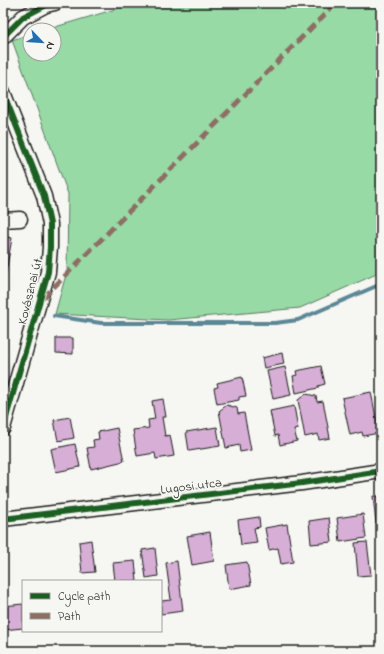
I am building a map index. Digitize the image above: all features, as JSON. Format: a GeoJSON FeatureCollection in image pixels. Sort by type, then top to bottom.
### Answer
{"type":"FeatureCollection","features":[{"type":"Feature","properties":{"kind":"street"},"geometry":{"type":"LineString","coordinates":[[3,37],[23,17],[46,5],[55,3]]}},
{"type":"Feature","properties":{"kind":"street","name":"Kovásznai út"},"geometry":{"type":"LineString","coordinates":[[3,92],[44,196],[50,224],[48,272],[3,428]]}},
{"type":"Feature","properties":{"kind":"street"},"geometry":{"type":"LineString","coordinates":[[3,220],[20,219]]}},
{"type":"Feature","properties":{"kind":"street","name":"Lugosi utca"},"geometry":{"type":"LineString","coordinates":[[3,519],[302,483],[381,471]]}},
{"type":"Feature","properties":{"kind":"green space"},"geometry":{"type":"Polygon","coordinates":[[[136,3],[381,3],[381,272],[300,308],[168,320],[55,314],[67,271],[68,194],[12,40],[22,37],[22,62],[62,62],[62,25],[136,3]]]}},
{"type":"Feature","properties":{"kind":"building"},"geometry":{"type":"Polygon","coordinates":[[[3,236],[12,238],[4,284],[3,284],[3,236]]]}},
{"type":"Feature","properties":{"kind":"building"},"geometry":{"type":"Polygon","coordinates":[[[56,338],[73,338],[73,354],[56,353],[56,338]]]}},
{"type":"Feature","properties":{"kind":"building"},"geometry":{"type":"Polygon","coordinates":[[[282,353],[284,364],[264,368],[262,358],[282,353]]]}},
{"type":"Feature","properties":{"kind":"building"},"geometry":{"type":"Polygon","coordinates":[[[321,366],[325,384],[318,386],[318,388],[296,393],[293,376],[297,375],[296,371],[321,366]]]}},
{"type":"Feature","properties":{"kind":"building"},"geometry":{"type":"Polygon","coordinates":[[[285,367],[291,395],[273,399],[267,371],[285,367]]]}},
{"type":"Feature","properties":{"kind":"building"},"geometry":{"type":"Polygon","coordinates":[[[242,377],[246,396],[239,397],[239,400],[217,404],[214,388],[218,387],[217,383],[242,377]]]}},
{"type":"Feature","properties":{"kind":"building"},"geometry":{"type":"Polygon","coordinates":[[[371,392],[379,433],[363,436],[362,432],[350,435],[342,398],[371,392]]]}},
{"type":"Feature","properties":{"kind":"building"},"geometry":{"type":"Polygon","coordinates":[[[306,394],[316,396],[317,402],[323,401],[330,438],[319,440],[318,434],[305,437],[298,400],[306,394]]]}},
{"type":"Feature","properties":{"kind":"building"},"geometry":{"type":"Polygon","coordinates":[[[163,399],[166,417],[162,417],[165,436],[170,435],[174,456],[156,459],[155,453],[137,456],[133,430],[149,428],[148,420],[155,419],[152,401],[163,399]]]}},
{"type":"Feature","properties":{"kind":"building"},"geometry":{"type":"Polygon","coordinates":[[[227,405],[237,408],[238,414],[244,413],[251,450],[240,452],[239,445],[226,448],[219,411],[227,405]]]}},
{"type":"Feature","properties":{"kind":"building"},"geometry":{"type":"Polygon","coordinates":[[[294,406],[298,429],[294,430],[297,441],[280,445],[278,435],[275,436],[270,411],[294,406]]]}},
{"type":"Feature","properties":{"kind":"building"},"geometry":{"type":"Polygon","coordinates":[[[70,417],[74,438],[58,441],[54,420],[70,417]]]}},
{"type":"Feature","properties":{"kind":"building"},"geometry":{"type":"Polygon","coordinates":[[[217,427],[220,446],[189,451],[186,432],[217,427]]]}},
{"type":"Feature","properties":{"kind":"building"},"geometry":{"type":"Polygon","coordinates":[[[117,428],[124,461],[91,469],[87,448],[94,447],[93,440],[99,439],[98,432],[117,428]]]}},
{"type":"Feature","properties":{"kind":"building"},"geometry":{"type":"Polygon","coordinates":[[[75,444],[80,467],[56,472],[51,449],[75,444]]]}},
{"type":"Feature","properties":{"kind":"building"},"geometry":{"type":"Polygon","coordinates":[[[373,496],[381,496],[381,522],[376,523],[373,496]]]}},
{"type":"Feature","properties":{"kind":"building"},"geometry":{"type":"Polygon","coordinates":[[[363,514],[366,538],[340,542],[337,518],[363,514]]]}},
{"type":"Feature","properties":{"kind":"building"},"geometry":{"type":"Polygon","coordinates":[[[259,517],[260,527],[254,528],[257,543],[241,545],[238,520],[259,517]]]}},
{"type":"Feature","properties":{"kind":"building"},"geometry":{"type":"Polygon","coordinates":[[[329,518],[332,542],[311,544],[309,521],[329,518]]]}},
{"type":"Feature","properties":{"kind":"building"},"geometry":{"type":"Polygon","coordinates":[[[287,524],[293,562],[281,564],[278,548],[269,550],[265,528],[287,524]]]}},
{"type":"Feature","properties":{"kind":"building"},"geometry":{"type":"Polygon","coordinates":[[[210,532],[214,561],[192,565],[187,536],[210,532]]]}},
{"type":"Feature","properties":{"kind":"building"},"geometry":{"type":"Polygon","coordinates":[[[91,540],[95,572],[82,573],[79,542],[91,540]]]}},
{"type":"Feature","properties":{"kind":"building"},"geometry":{"type":"Polygon","coordinates":[[[367,542],[371,575],[358,576],[355,543],[367,542]]]}},
{"type":"Feature","properties":{"kind":"building"},"geometry":{"type":"Polygon","coordinates":[[[155,548],[158,576],[146,578],[142,550],[155,548]]]}},
{"type":"Feature","properties":{"kind":"building"},"geometry":{"type":"Polygon","coordinates":[[[135,561],[137,580],[115,580],[113,563],[135,561]]]}},
{"type":"Feature","properties":{"kind":"building"},"geometry":{"type":"Polygon","coordinates":[[[177,561],[183,611],[162,614],[162,601],[171,600],[166,563],[177,561]]]}},
{"type":"Feature","properties":{"kind":"building"},"geometry":{"type":"Polygon","coordinates":[[[247,562],[251,585],[229,589],[226,565],[247,562]]]}},
{"type":"Feature","properties":{"kind":"building"},"geometry":{"type":"Polygon","coordinates":[[[22,604],[22,628],[3,630],[3,606],[22,604]]]}},
{"type":"Feature","properties":{"kind":"building"},"geometry":{"type":"Polygon","coordinates":[[[45,647],[45,651],[15,651],[45,647]]]}},
{"type":"Feature","properties":{"kind":"waterway"},"geometry":{"type":"LineString","coordinates":[[54,316],[101,323],[275,323],[298,320],[381,284]]}},
{"type":"Feature","properties":{"kind":"marked path"},"geometry":{"type":"LineString","coordinates":[[43,298],[336,3]]}},
{"type":"Feature","properties":{"kind":"cycle path"},"geometry":{"type":"LineString","coordinates":[[3,37],[23,17],[46,5],[55,3]]}},
{"type":"Feature","properties":{"kind":"cycle path"},"geometry":{"type":"LineString","coordinates":[[3,92],[44,196],[50,224],[48,272],[3,428]]}},
{"type":"Feature","properties":{"kind":"cycle path"},"geometry":{"type":"LineString","coordinates":[[3,519],[302,483],[381,471]]}}]}
